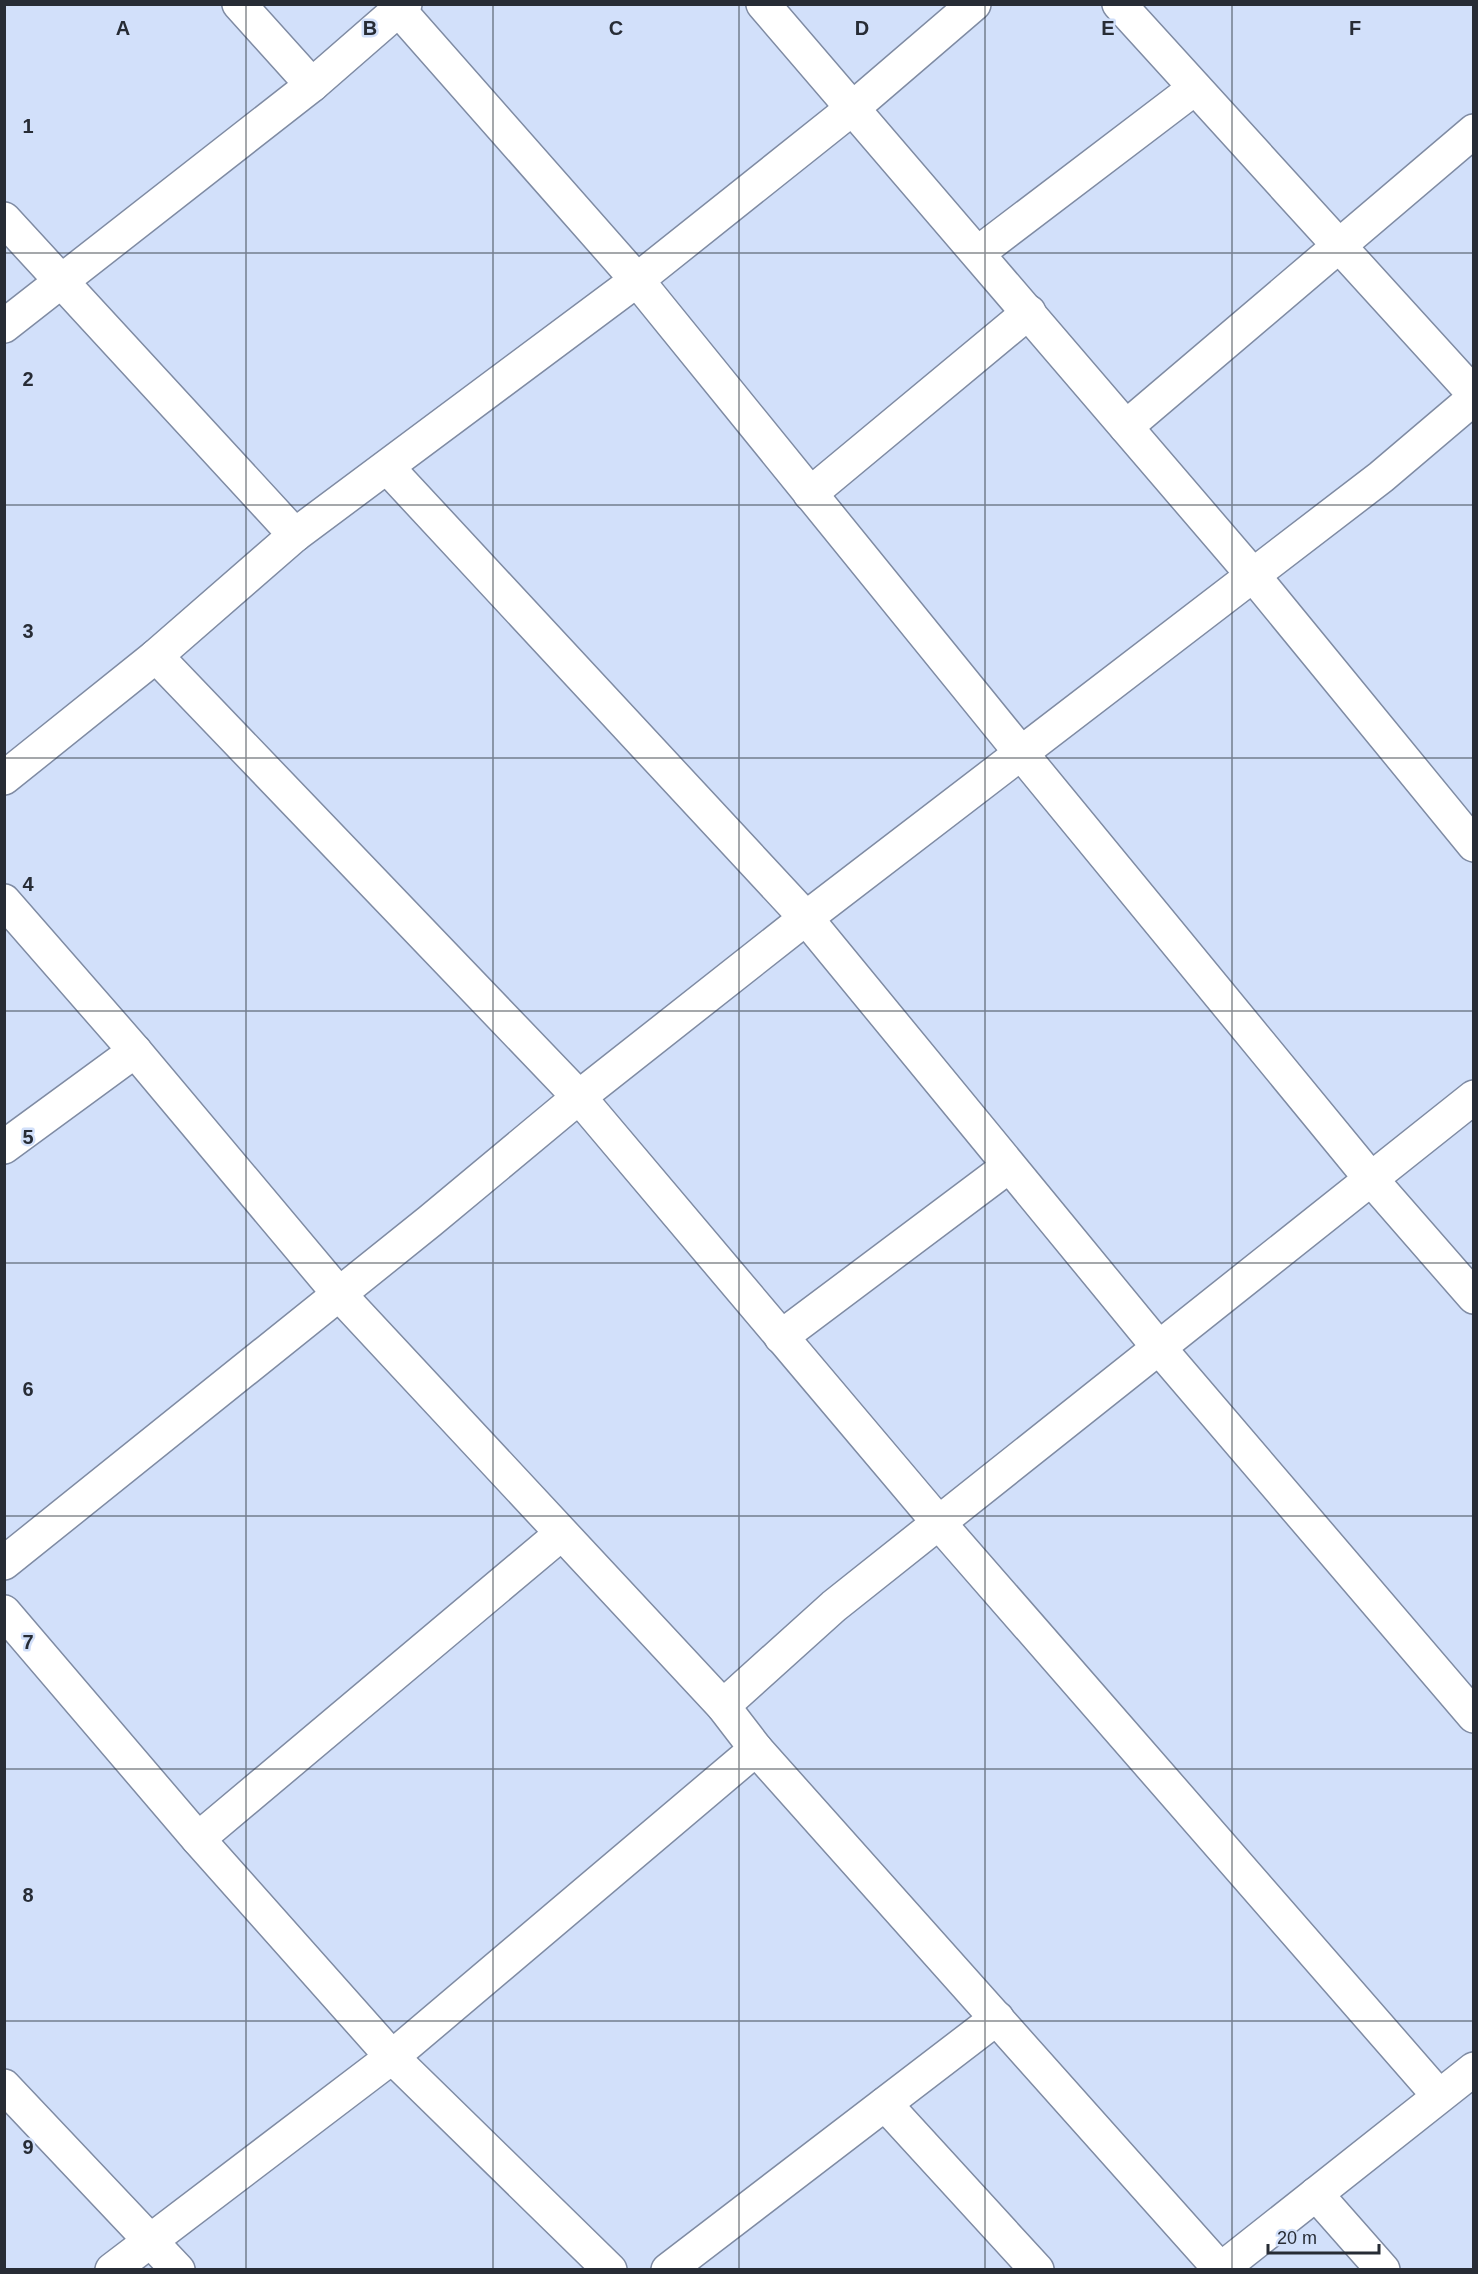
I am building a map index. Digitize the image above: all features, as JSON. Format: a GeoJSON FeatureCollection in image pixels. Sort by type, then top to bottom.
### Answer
{"type":"FeatureCollection","features":[{"type":"Feature","properties":{"kind":"street"},"geometry":{"type":"LineString","coordinates":[[239,4],[312,85]]}},
{"type":"Feature","properties":{"kind":"street"},"geometry":{"type":"LineString","coordinates":[[763,4],[854,107],[1252,574],[1473,845]]}},
{"type":"Feature","properties":{"kind":"street"},"geometry":{"type":"LineString","coordinates":[[4,778],[156,656],[296,536],[637,280],[854,107],[974,4]]}},
{"type":"Feature","properties":{"kind":"street"},"geometry":{"type":"LineString","coordinates":[[4,1563],[579,1098],[806,918],[1381,477],[1473,396],[1119,4]]}},
{"type":"Feature","properties":{"kind":"street"},"geometry":{"type":"LineString","coordinates":[[4,326],[312,85],[402,7],[637,280],[1371,1179],[1473,1297]]}},
{"type":"Feature","properties":{"kind":"street"},"geometry":{"type":"LineString","coordinates":[[978,253],[1195,88]]}},
{"type":"Feature","properties":{"kind":"street"},"geometry":{"type":"LineString","coordinates":[[1126,427],[1473,131]]}},
{"type":"Feature","properties":{"kind":"street"},"geometry":{"type":"LineString","coordinates":[[4,219],[296,536]]}},
{"type":"Feature","properties":{"kind":"street"},"geometry":{"type":"LineString","coordinates":[[810,494],[1029,312]]}},
{"type":"Feature","properties":{"kind":"street"},"geometry":{"type":"LineString","coordinates":[[387,467],[806,918],[1160,1349],[1473,1716]]}},
{"type":"Feature","properties":{"kind":"street"},"geometry":{"type":"LineString","coordinates":[[156,656],[579,1098],[939,1523],[1439,2096]]}},
{"type":"Feature","properties":{"kind":"street"},"geometry":{"type":"LineString","coordinates":[[4,901],[135,1050],[339,1294],[723,1706],[756,1749],[1220,2269],[1473,2069]]}},
{"type":"Feature","properties":{"kind":"street"},"geometry":{"type":"LineString","coordinates":[[4,1147],[135,1050]]}},
{"type":"Feature","properties":{"kind":"street"},"geometry":{"type":"LineString","coordinates":[[723,1706],[834,1606],[1160,1349],[1473,1097]]}},
{"type":"Feature","properties":{"kind":"street"},"geometry":{"type":"LineString","coordinates":[[781,1337],[1009,1166]]}},
{"type":"Feature","properties":{"kind":"street"},"geometry":{"type":"LineString","coordinates":[[198,1839],[561,1534]]}},
{"type":"Feature","properties":{"kind":"street"},"geometry":{"type":"LineString","coordinates":[[4,1612],[198,1839],[392,2057],[610,2270]]}},
{"type":"Feature","properties":{"kind":"street"},"geometry":{"type":"LineString","coordinates":[[112,2270],[392,2057],[756,1749]]}},
{"type":"Feature","properties":{"kind":"street"},"geometry":{"type":"LineString","coordinates":[[668,2270],[997,2018]]}},
{"type":"Feature","properties":{"kind":"street"},"geometry":{"type":"LineString","coordinates":[[4,2086],[178,2270]]}},
{"type":"Feature","properties":{"kind":"street"},"geometry":{"type":"LineString","coordinates":[[885,2104],[1037,2270]]}},
{"type":"Feature","properties":{"kind":"street"},"geometry":{"type":"LineString","coordinates":[[1316,2194],[1383,2270]]}}]}
